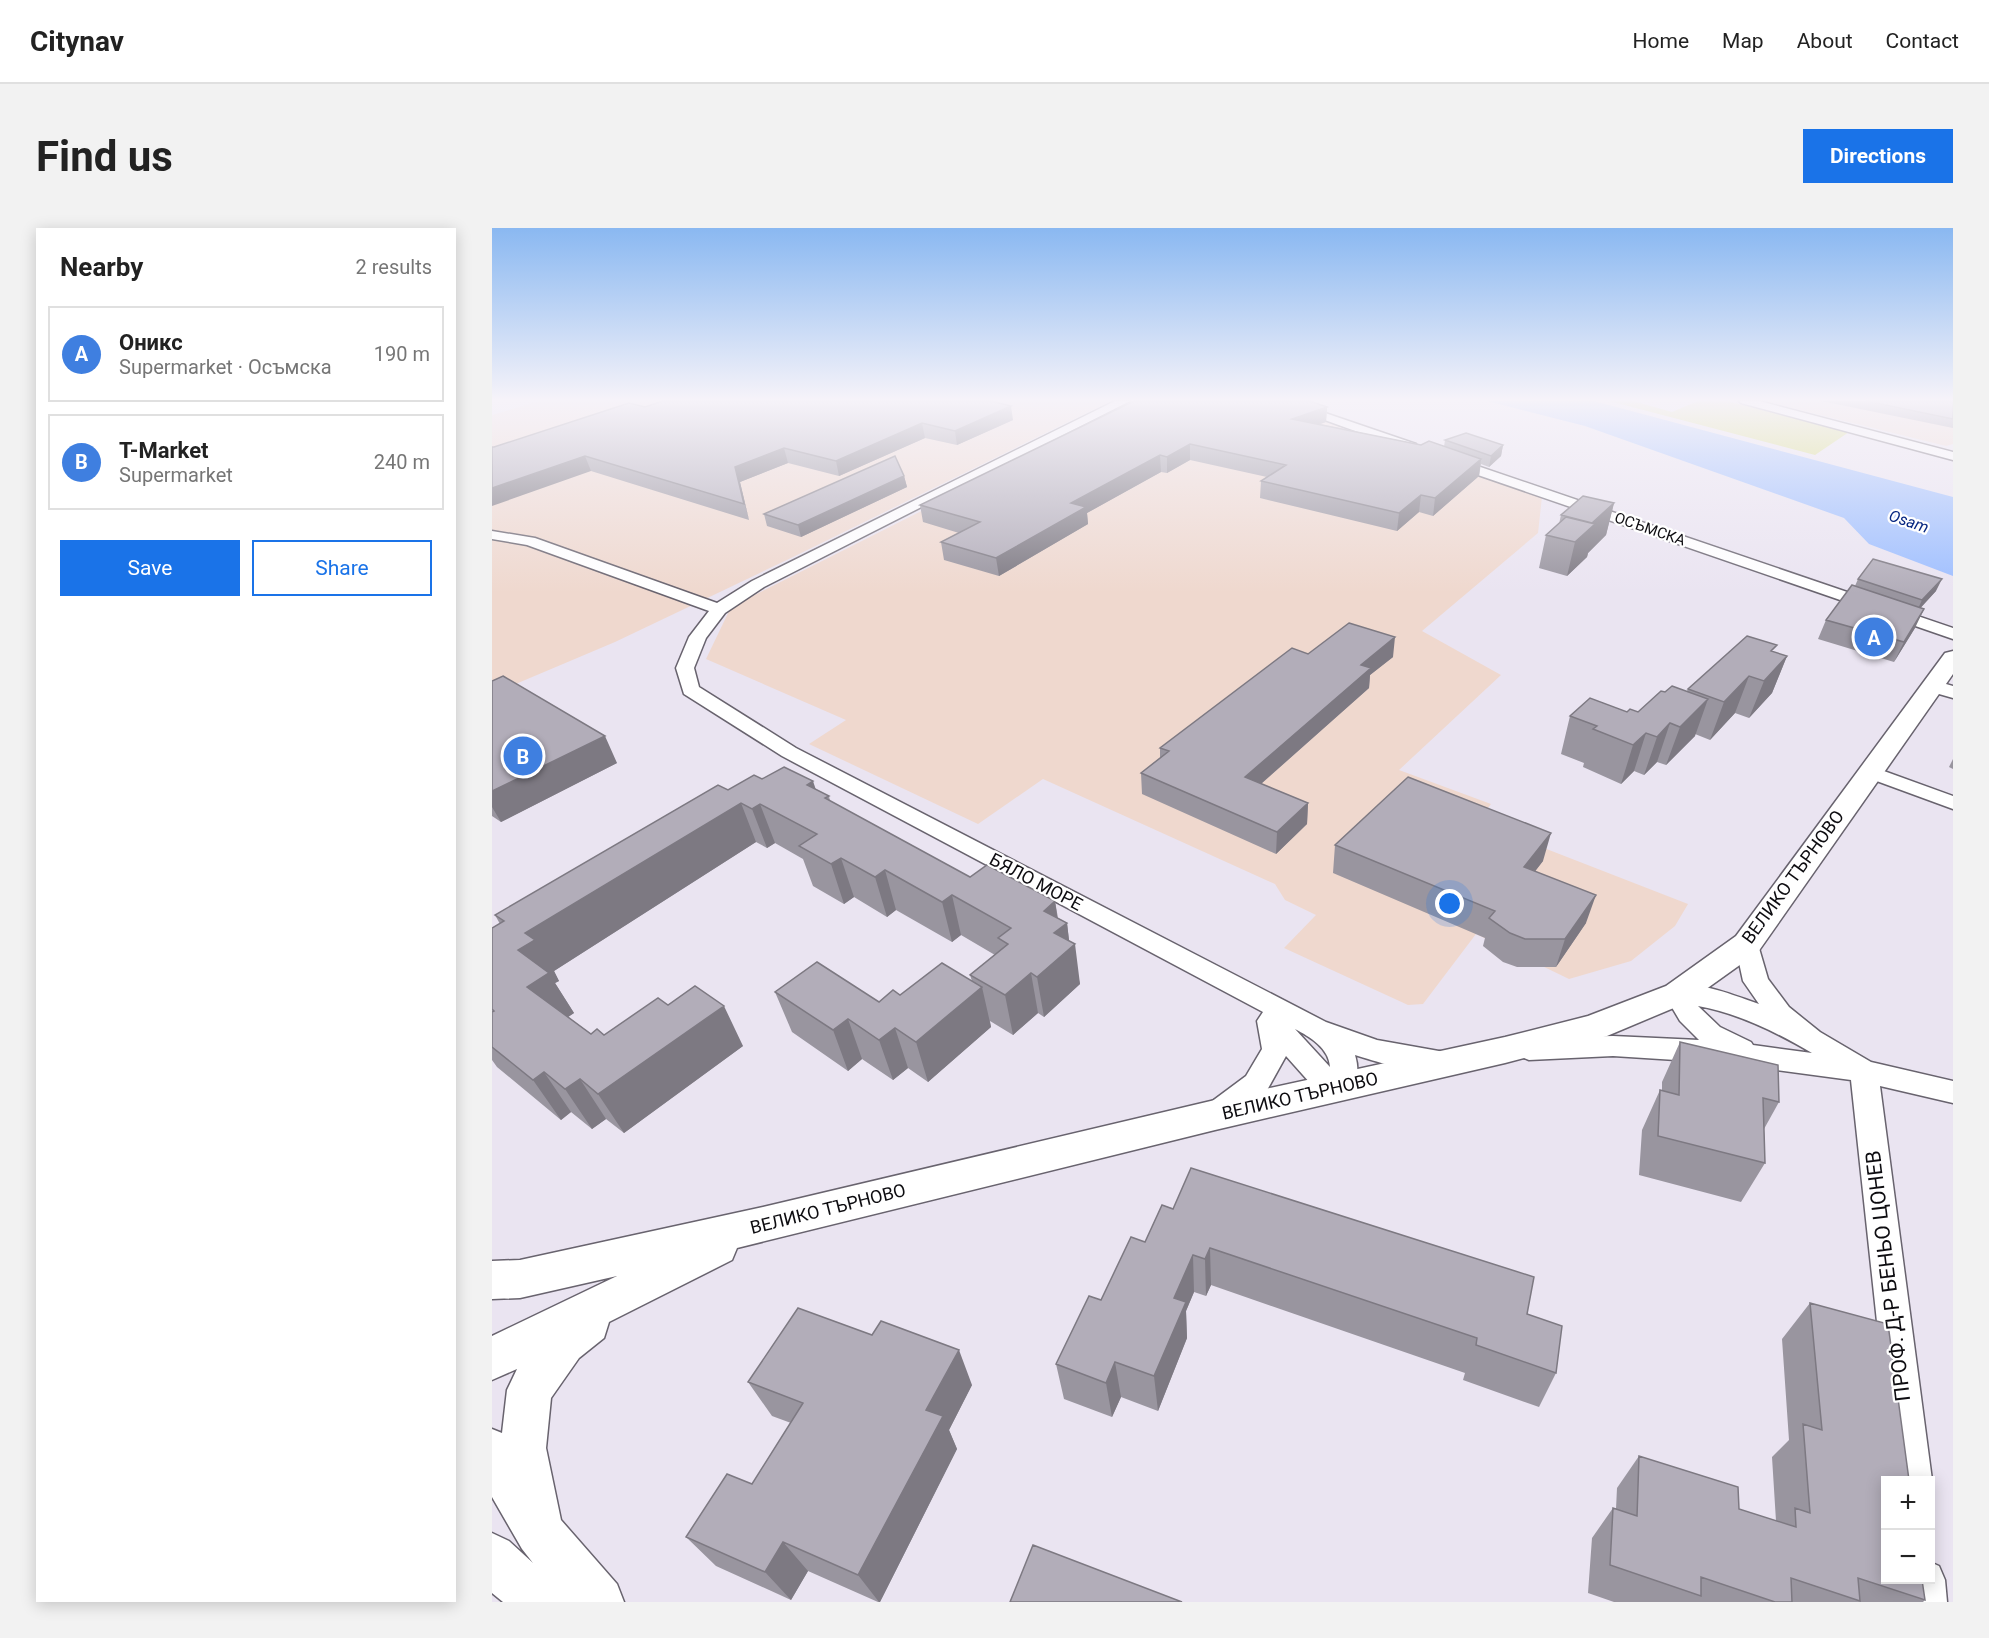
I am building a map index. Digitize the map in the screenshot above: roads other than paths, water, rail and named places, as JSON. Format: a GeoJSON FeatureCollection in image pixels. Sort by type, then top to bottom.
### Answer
{"type":"FeatureCollection","features":[{"type":"Feature","properties":{"kind":"street"},"geometry":{"type":"LineString","coordinates":[[492,536],[530,541],[719,609],[758,584],[996,465]]}},
{"type":"Feature","properties":{"kind":"street","name":"ОСЪМСКА"},"geometry":{"type":"LineString","coordinates":[[1465,465],[1953,634]]}},
{"type":"Feature","properties":{"kind":"street","name":"БЯЛО МОРЕ"},"geometry":{"type":"LineString","coordinates":[[719,609],[698,638],[686,668],[691,690],[789,752],[1251,995],[1270,1020],[1276,1050],[1256,1084],[1215,1115]]}},
{"type":"Feature","properties":{"kind":"street","name":"ВЕЛИКО ТЪРНОВО"},"geometry":{"type":"LineString","coordinates":[[492,1280],[519,1279],[764,1225],[1215,1115],[1506,1050],[1595,1027],[1677,994],[1747,944],[1870,772],[1943,689],[1953,658]]}},
{"type":"Feature","properties":{"kind":"street"},"geometry":{"type":"LineString","coordinates":[[1870,772],[1953,803]]}},
{"type":"Feature","properties":{"kind":"street"},"geometry":{"type":"LineString","coordinates":[[1747,944],[1756,981],[1780,1014],[1810,1039]]}},
{"type":"Feature","properties":{"kind":"street"},"geometry":{"type":"LineString","coordinates":[[1677,994],[1699,995],[1746,1009],[1810,1039],[1864,1071]]}},
{"type":"Feature","properties":{"kind":"street"},"geometry":{"type":"LineString","coordinates":[[1677,994],[1690,1018],[1719,1041],[1763,1057]]}},
{"type":"Feature","properties":{"kind":"street"},"geometry":{"type":"LineString","coordinates":[[1251,995],[1341,1040],[1393,1056],[1450,1062]]}},
{"type":"Feature","properties":{"kind":"street"},"geometry":{"type":"LineString","coordinates":[[1270,1020],[1321,1076],[1342,1086],[1345,1066],[1336,1046],[1317,1029]]}},
{"type":"Feature","properties":{"kind":"street"},"geometry":{"type":"LineString","coordinates":[[1506,1050],[1613,1046],[1723,1052],[1864,1071],[1953,1092]]}},
{"type":"Feature","properties":{"kind":"street","name":"ПРОФ. Д-Р БЕНЬО ЦОНЕВ"},"geometry":{"type":"LineString","coordinates":[[1864,1071],[1913,1476]]}},
{"type":"Feature","properties":{"kind":"street"},"geometry":{"type":"LineString","coordinates":[[492,1359],[764,1225]]}},
{"type":"Feature","properties":{"kind":"street"},"geometry":{"type":"LineString","coordinates":[[539,1532],[523,1448],[529,1390],[564,1343],[642,1284]]}},
{"type":"Feature","properties":{"kind":"street"},"geometry":{"type":"LineString","coordinates":[[492,1452],[539,1532],[599,1602]]}},
{"type":"Feature","properties":{"kind":"street"},"geometry":{"type":"LineString","coordinates":[[492,1558],[513,1579],[547,1602]]}},
{"type":"Feature","properties":{"kind":"street"},"geometry":{"type":"LineString","coordinates":[[1926,1584],[1928,1602]]}},
{"type":"Feature","properties":{"kind":"water","name":"Osam"},"geometry":{"type":"Polygon","coordinates":[[[1695,465],[1834,465],[1953,497],[1953,576],[1869,544],[1844,518],[1695,465]]]}},
{"type":"Feature","properties":{"kind":"place","name":"Оникс"},"geometry":{"type":"Point","coordinates":[1874,637]}},
{"type":"Feature","properties":{"kind":"place","name":"T-Market"},"geometry":{"type":"Point","coordinates":[523,756]}}]}
